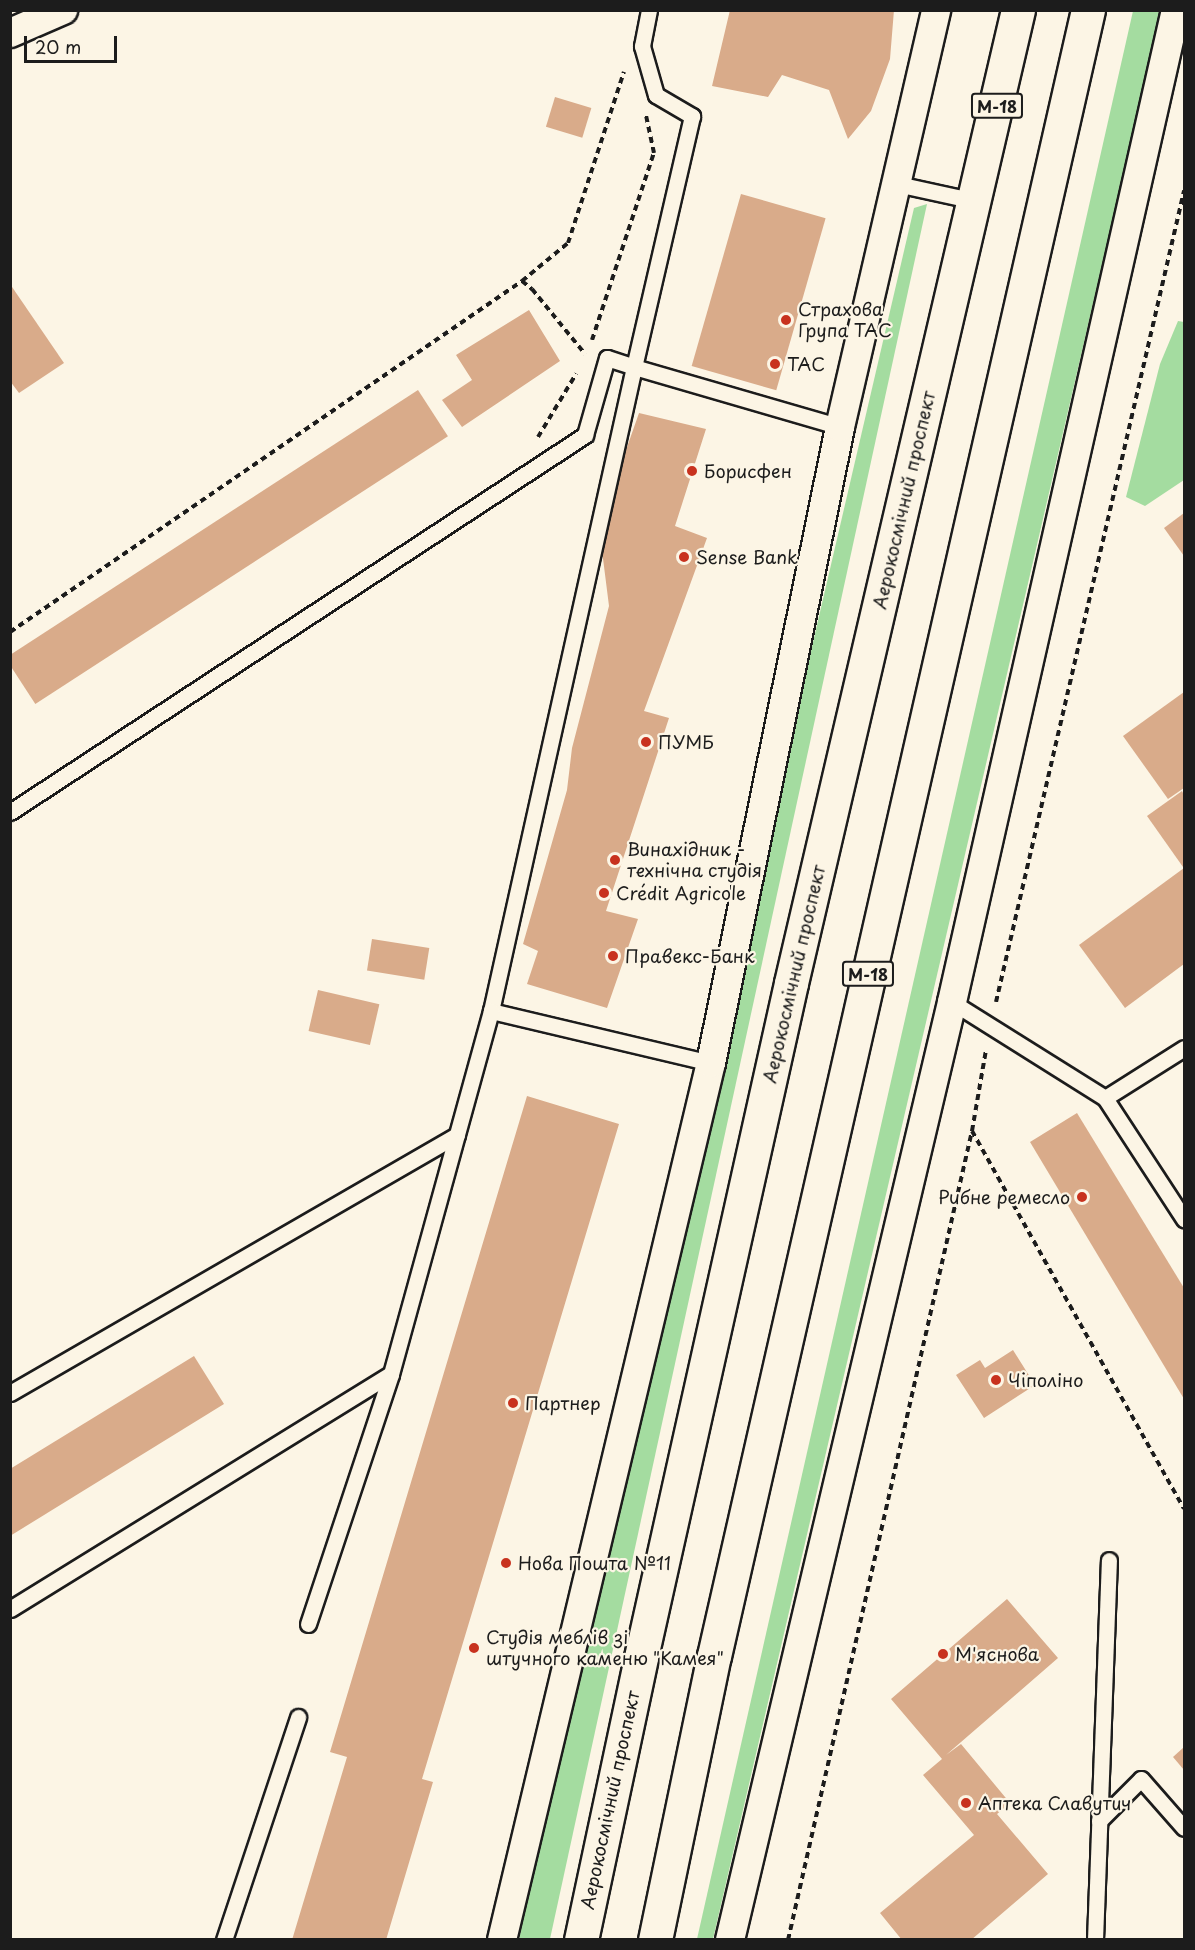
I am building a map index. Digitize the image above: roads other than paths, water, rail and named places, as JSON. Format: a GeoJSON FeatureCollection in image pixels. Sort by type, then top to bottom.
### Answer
{"type":"FeatureCollection","features":[{"type":"Feature","properties":{"kind":"main road","name":"Аерокосмічний проспект"},"geometry":{"type":"LineString","coordinates":[[581,1937],[791,983],[1018,10]]}},
{"type":"Feature","properties":{"kind":"main road","name":"М-18"},"geometry":{"type":"LineString","coordinates":[[655,1940],[719,1633],[1088,10]]}},
{"type":"Feature","properties":{"kind":"street"},"geometry":{"type":"LineString","coordinates":[[10,33],[63,10]]}},
{"type":"Feature","properties":{"kind":"street"},"geometry":{"type":"LineString","coordinates":[[502,1940],[711,1063],[840,427],[936,10]]}},
{"type":"Feature","properties":{"kind":"street"},"geometry":{"type":"LineString","coordinates":[[730,1940],[952,1002],[1176,10]]}},
{"type":"Feature","properties":{"kind":"lane"},"geometry":{"type":"LineString","coordinates":[[308,1624],[391,1374],[491,1011],[634,366],[692,116],[656,95],[642,46],[649,10]]}},
{"type":"Feature","properties":{"kind":"lane"},"geometry":{"type":"LineString","coordinates":[[897,184],[975,201]]}},
{"type":"Feature","properties":{"kind":"lane"},"geometry":{"type":"LineString","coordinates":[[10,812],[585,435],[607,358],[840,427]]}},
{"type":"Feature","properties":{"kind":"lane"},"geometry":{"type":"LineString","coordinates":[[952,1002],[1105,1098],[1185,1219]]}},
{"type":"Feature","properties":{"kind":"lane"},"geometry":{"type":"LineString","coordinates":[[491,1011],[711,1063]]}},
{"type":"Feature","properties":{"kind":"lane"},"geometry":{"type":"LineString","coordinates":[[1105,1098],[1185,1048]]}},
{"type":"Feature","properties":{"kind":"lane"},"geometry":{"type":"LineString","coordinates":[[10,1394],[457,1135]]}},
{"type":"Feature","properties":{"kind":"lane"},"geometry":{"type":"LineString","coordinates":[[10,1609],[391,1374]]}},
{"type":"Feature","properties":{"kind":"lane"},"geometry":{"type":"LineString","coordinates":[[1095,1940],[1109,1560]]}},
{"type":"Feature","properties":{"kind":"lane"},"geometry":{"type":"LineString","coordinates":[[224,1940],[298,1717]]}},
{"type":"Feature","properties":{"kind":"lane"},"geometry":{"type":"LineString","coordinates":[[1099,1821],[1142,1779],[1185,1828]]}},
{"type":"Feature","properties":{"kind":"place","name":"Страхова Група ТАС"},"geometry":{"type":"Point","coordinates":[786,320]}},
{"type":"Feature","properties":{"kind":"place","name":"ТАС"},"geometry":{"type":"Point","coordinates":[775,364]}},
{"type":"Feature","properties":{"kind":"place","name":"Борисфен"},"geometry":{"type":"Point","coordinates":[692,471]}},
{"type":"Feature","properties":{"kind":"place","name":"Sense Bank"},"geometry":{"type":"Point","coordinates":[684,557]}},
{"type":"Feature","properties":{"kind":"place","name":"ПУМБ"},"geometry":{"type":"Point","coordinates":[646,742]}},
{"type":"Feature","properties":{"kind":"place","name":"Винахідник - технічна студія"},"geometry":{"type":"Point","coordinates":[615,860]}},
{"type":"Feature","properties":{"kind":"place","name":"Crédit Agricole"},"geometry":{"type":"Point","coordinates":[604,893]}},
{"type":"Feature","properties":{"kind":"place","name":"Правекс-Банк"},"geometry":{"type":"Point","coordinates":[613,956]}},
{"type":"Feature","properties":{"kind":"place","name":"Рибне ремесло"},"geometry":{"type":"Point","coordinates":[1082,1197]}},
{"type":"Feature","properties":{"kind":"place","name":"Чіполіно"},"geometry":{"type":"Point","coordinates":[996,1380]}},
{"type":"Feature","properties":{"kind":"place","name":"Партнер"},"geometry":{"type":"Point","coordinates":[513,1403]}},
{"type":"Feature","properties":{"kind":"place","name":"Нова Пошта №11"},"geometry":{"type":"Point","coordinates":[506,1563]}},
{"type":"Feature","properties":{"kind":"place","name":"Студія меблів зі штучного каменю \"Камея\""},"geometry":{"type":"Point","coordinates":[474,1648]}},
{"type":"Feature","properties":{"kind":"place","name":"М'яснова"},"geometry":{"type":"Point","coordinates":[943,1654]}},
{"type":"Feature","properties":{"kind":"place","name":"Аптeка Славутич"},"geometry":{"type":"Point","coordinates":[966,1803]}}]}
